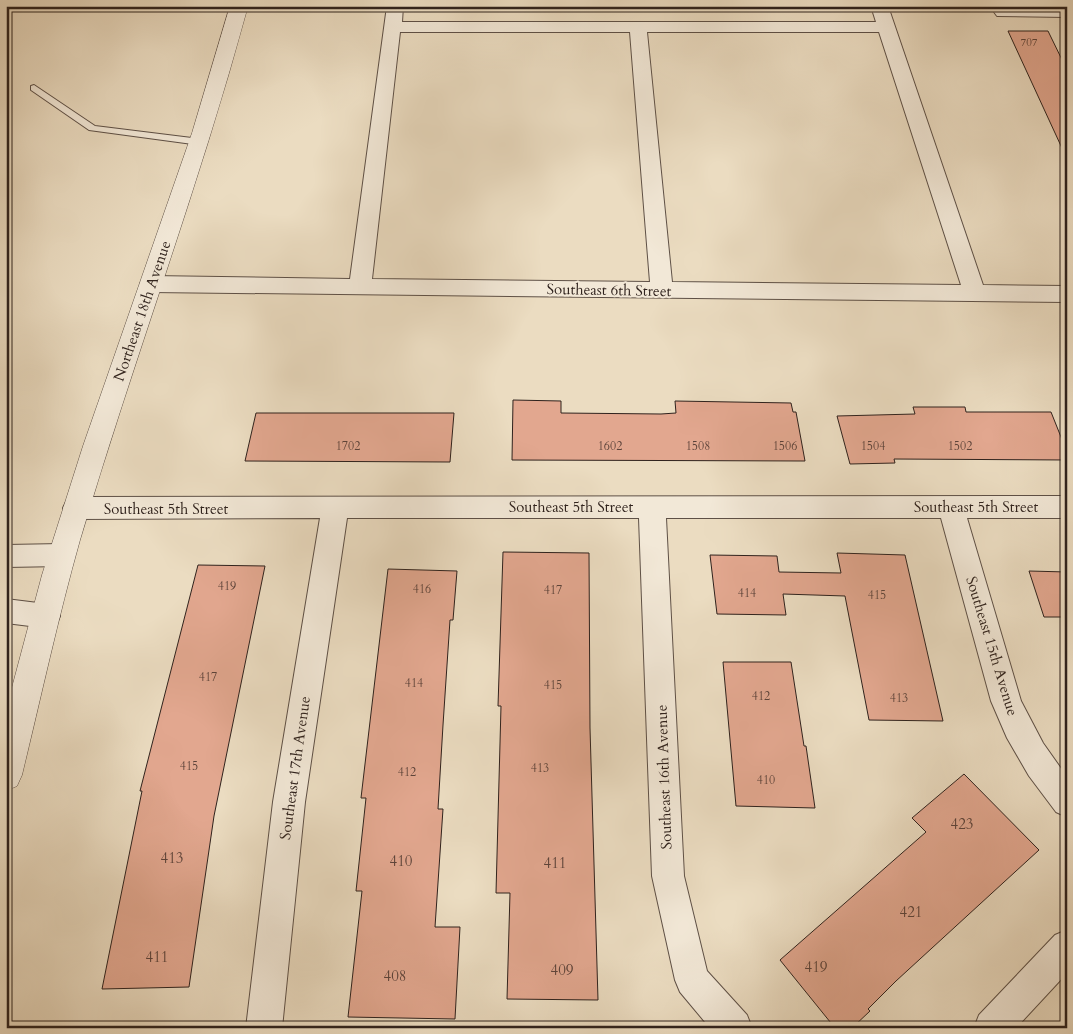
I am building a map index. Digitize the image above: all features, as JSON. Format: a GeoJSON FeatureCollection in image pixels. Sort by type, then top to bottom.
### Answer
{"type":"FeatureCollection","features":[{"type":"Feature","properties":{"kind":"street","name":"Northeast 18th Avenue"},"geometry":{"type":"LineString","coordinates":[[6,775],[46,616],[76,508],[200,142],[239,6]]}},
{"type":"Feature","properties":{"kind":"street"},"geometry":{"type":"LineString","coordinates":[[360,287],[395,6]]}},
{"type":"Feature","properties":{"kind":"street"},"geometry":{"type":"LineString","coordinates":[[879,6],[975,294]]}},
{"type":"Feature","properties":{"kind":"street"},"geometry":{"type":"LineString","coordinates":[[1003,12],[1067,12]]}},
{"type":"Feature","properties":{"kind":"street"},"geometry":{"type":"LineString","coordinates":[[393,27],[886,27]]}},
{"type":"Feature","properties":{"kind":"street"},"geometry":{"type":"LineString","coordinates":[[638,28],[662,290]]}},
{"type":"Feature","properties":{"kind":"street","name":"Southeast 6th Street"},"geometry":{"type":"LineString","coordinates":[[151,284],[1067,294]]}},
{"type":"Feature","properties":{"kind":"street","name":"Southeast 16th Avenue"},"geometry":{"type":"LineString","coordinates":[[652,507],[668,876],[692,980],[734,1028]]}},
{"type":"Feature","properties":{"kind":"street","name":"Southeast 15th Avenue"},"geometry":{"type":"LineString","coordinates":[[951,507],[1006,701],[1029,752],[1067,801]]}},
{"type":"Feature","properties":{"kind":"street","name":"Southeast 5th Street"},"geometry":{"type":"LineString","coordinates":[[76,508],[1067,507]]}},
{"type":"Feature","properties":{"kind":"street","name":"Southeast 17th Avenue"},"geometry":{"type":"LineString","coordinates":[[264,1028],[289,802],[335,509]]}},
{"type":"Feature","properties":{"kind":"street"},"geometry":{"type":"LineString","coordinates":[[6,556],[62,555]]}},
{"type":"Feature","properties":{"kind":"street"},"geometry":{"type":"LineString","coordinates":[[6,611],[46,616]]}},
{"type":"Feature","properties":{"kind":"street","name":"Northeast 18th Avenue"},"geometry":{"type":"LineString","coordinates":[[6,716],[46,616]]}},
{"type":"Feature","properties":{"kind":"street"},"geometry":{"type":"LineString","coordinates":[[992,1028],[1067,947]]}},
{"type":"Feature","properties":{"kind":"lane"},"geometry":{"type":"LineString","coordinates":[[34,88],[92,128],[200,142]]}},
{"type":"Feature","properties":{"kind":"building"},"geometry":{"type":"Polygon","coordinates":[[[1008,31],[1048,31],[1067,70],[1067,159],[1008,31]]]}},
{"type":"Feature","properties":{"kind":"building"},"geometry":{"type":"Polygon","coordinates":[[[513,400],[561,401],[561,413],[676,413],[675,401],[791,403],[793,412],[796,412],[805,461],[512,460],[513,400]]]}},
{"type":"Feature","properties":{"kind":"building"},"geometry":{"type":"Polygon","coordinates":[[[913,407],[965,407],[966,412],[1051,412],[1067,452],[1067,460],[894,459],[895,463],[850,464],[837,416],[915,414],[913,407]]]}},
{"type":"Feature","properties":{"kind":"building"},"geometry":{"type":"Polygon","coordinates":[[[256,413],[454,413],[450,462],[245,461],[256,413]]]}},
{"type":"Feature","properties":{"kind":"building"},"geometry":{"type":"Polygon","coordinates":[[[503,552],[589,553],[590,728],[598,1000],[507,999],[510,893],[496,893],[501,706],[498,706],[503,552]]]}},
{"type":"Feature","properties":{"kind":"building"},"geometry":{"type":"Polygon","coordinates":[[[837,553],[905,555],[943,721],[869,720],[845,596],[783,594],[786,615],[717,614],[710,555],[777,556],[779,572],[841,573],[837,553]]]}},
{"type":"Feature","properties":{"kind":"building"},"geometry":{"type":"Polygon","coordinates":[[[198,565],[265,566],[214,816],[189,987],[102,989],[142,791],[140,791],[198,565]]]}},
{"type":"Feature","properties":{"kind":"building"},"geometry":{"type":"Polygon","coordinates":[[[388,569],[457,571],[453,620],[450,620],[443,725],[438,809],[443,809],[435,927],[460,927],[455,1019],[348,1017],[362,891],[356,891],[366,798],[361,798],[388,569]]]}},
{"type":"Feature","properties":{"kind":"building"},"geometry":{"type":"Polygon","coordinates":[[[1029,571],[1067,572],[1067,617],[1044,617],[1029,571]]]}},
{"type":"Feature","properties":{"kind":"building"},"geometry":{"type":"Polygon","coordinates":[[[723,662],[791,662],[815,808],[736,806],[723,662]]]}},
{"type":"Feature","properties":{"kind":"building"},"geometry":{"type":"Polygon","coordinates":[[[964,774],[1039,850],[896,981],[868,1009],[870,1011],[852,1028],[835,1028],[780,960],[926,832],[912,818],[964,774]]]}}]}
